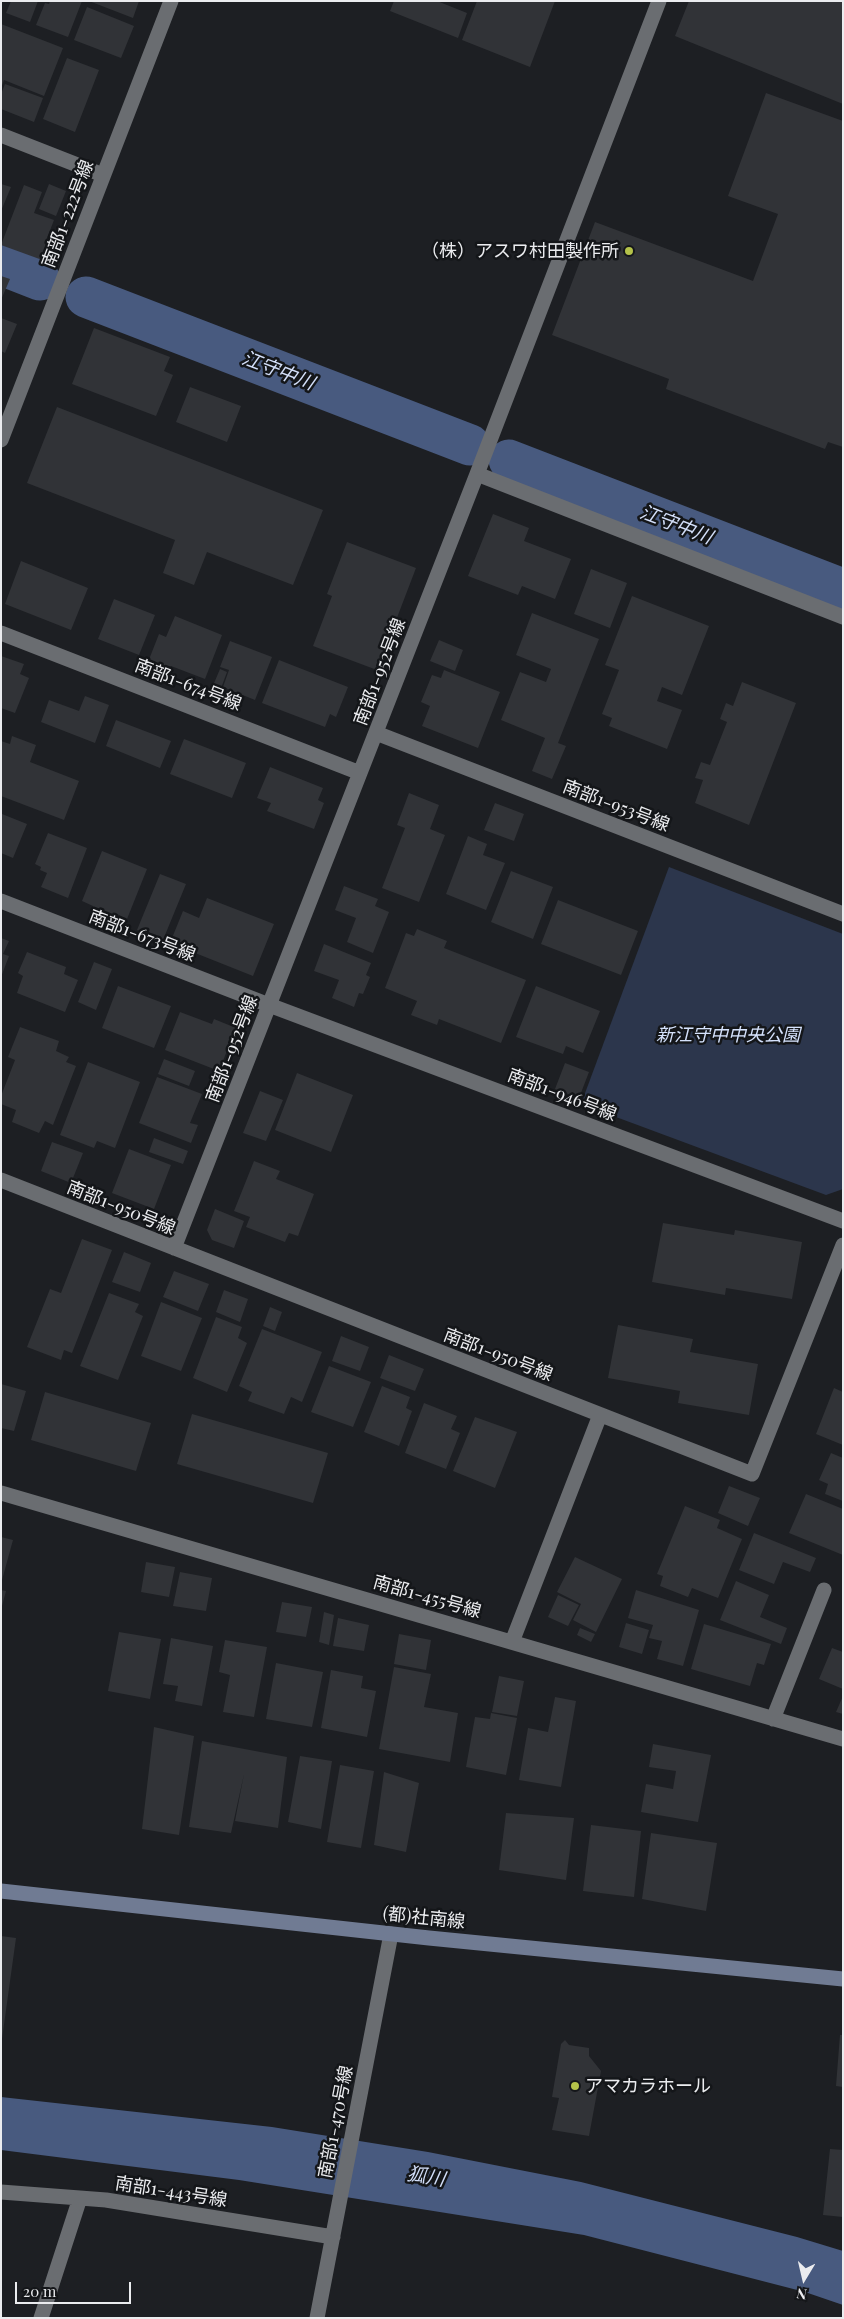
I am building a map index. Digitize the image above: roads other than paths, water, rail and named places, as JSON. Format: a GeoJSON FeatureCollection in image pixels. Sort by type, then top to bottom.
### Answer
{"type":"FeatureCollection","features":[{"type":"Feature","properties":{"kind":"street","name":"南部1-222号線"},"geometry":{"type":"LineString","coordinates":[[1,440],[171,1]]}},
{"type":"Feature","properties":{"kind":"street","name":"南部1-952号線"},"geometry":{"type":"LineString","coordinates":[[174,1248],[477,474],[659,1]]}},
{"type":"Feature","properties":{"kind":"street"},"geometry":{"type":"LineString","coordinates":[[1,135],[103,175]]}},
{"type":"Feature","properties":{"kind":"street"},"geometry":{"type":"LineString","coordinates":[[477,474],[843,616]]}},
{"type":"Feature","properties":{"kind":"street","name":"南部1-674号線"},"geometry":{"type":"LineString","coordinates":[[1,633],[360,773]]}},
{"type":"Feature","properties":{"kind":"street","name":"南部1-953号線"},"geometry":{"type":"LineString","coordinates":[[376,733],[843,914]]}},
{"type":"Feature","properties":{"kind":"street","name":"南部1-673号線"},"geometry":{"type":"LineString","coordinates":[[1,901],[269,1005]]}},
{"type":"Feature","properties":{"kind":"street","name":"南部1-946号線"},"geometry":{"type":"LineString","coordinates":[[269,1005],[843,1221]]}},
{"type":"Feature","properties":{"kind":"street","name":"南部1-950号線"},"geometry":{"type":"LineString","coordinates":[[1,1180],[752,1474],[843,1245]]}},
{"type":"Feature","properties":{"kind":"street"},"geometry":{"type":"LineString","coordinates":[[512,1642],[600,1415]]}},
{"type":"Feature","properties":{"kind":"street","name":"南部1-455号線"},"geometry":{"type":"LineString","coordinates":[[1,1493],[843,1740]]}},
{"type":"Feature","properties":{"kind":"street"},"geometry":{"type":"LineString","coordinates":[[773,1719],[824,1590]]}},
{"type":"Feature","properties":{"kind":"street","name":"(都)社南線"},"geometry":{"type":"LineString","coordinates":[[1,1891],[391,1934],[843,1979]]}},
{"type":"Feature","properties":{"kind":"street","name":"南部1-470号線"},"geometry":{"type":"LineString","coordinates":[[317,2318],[391,1934]]}},
{"type":"Feature","properties":{"kind":"street","name":"南部1-443号線"},"geometry":{"type":"LineString","coordinates":[[1,2192],[106,2200],[334,2230]]}},
{"type":"Feature","properties":{"kind":"street"},"geometry":{"type":"LineString","coordinates":[[41,2318],[80,2198]]}},
{"type":"Feature","properties":{"kind":"water","name":"狐川"},"geometry":{"type":"Polygon","coordinates":[[[1,2097],[272,2127],[428,2152],[581,2182],[797,2237],[843,2251],[843,2305],[805,2292],[584,2235],[239,2180],[1,2150],[1,2097]]]}},
{"type":"Feature","properties":{"kind":"waterway","name":"江守中川"},"geometry":{"type":"LineString","coordinates":[[1,265],[40,280]]}},
{"type":"Feature","properties":{"kind":"waterway","name":"江守中川"},"geometry":{"type":"LineString","coordinates":[[86,297],[470,445]]}},
{"type":"Feature","properties":{"kind":"waterway","name":"江守中川"},"geometry":{"type":"LineString","coordinates":[[509,460],[843,589]]}},
{"type":"Feature","properties":{"kind":"place","name":"（株）アスワ村田製作所"},"geometry":{"type":"Point","coordinates":[629,251]}},
{"type":"Feature","properties":{"kind":"place","name":"アマカラホール"},"geometry":{"type":"Point","coordinates":[575,2086]}},
{"type":"Feature","properties":{"kind":"park label","name":"新江守中中央公園"},"geometry":{"type":"Point","coordinates":[728,1035]}}]}
